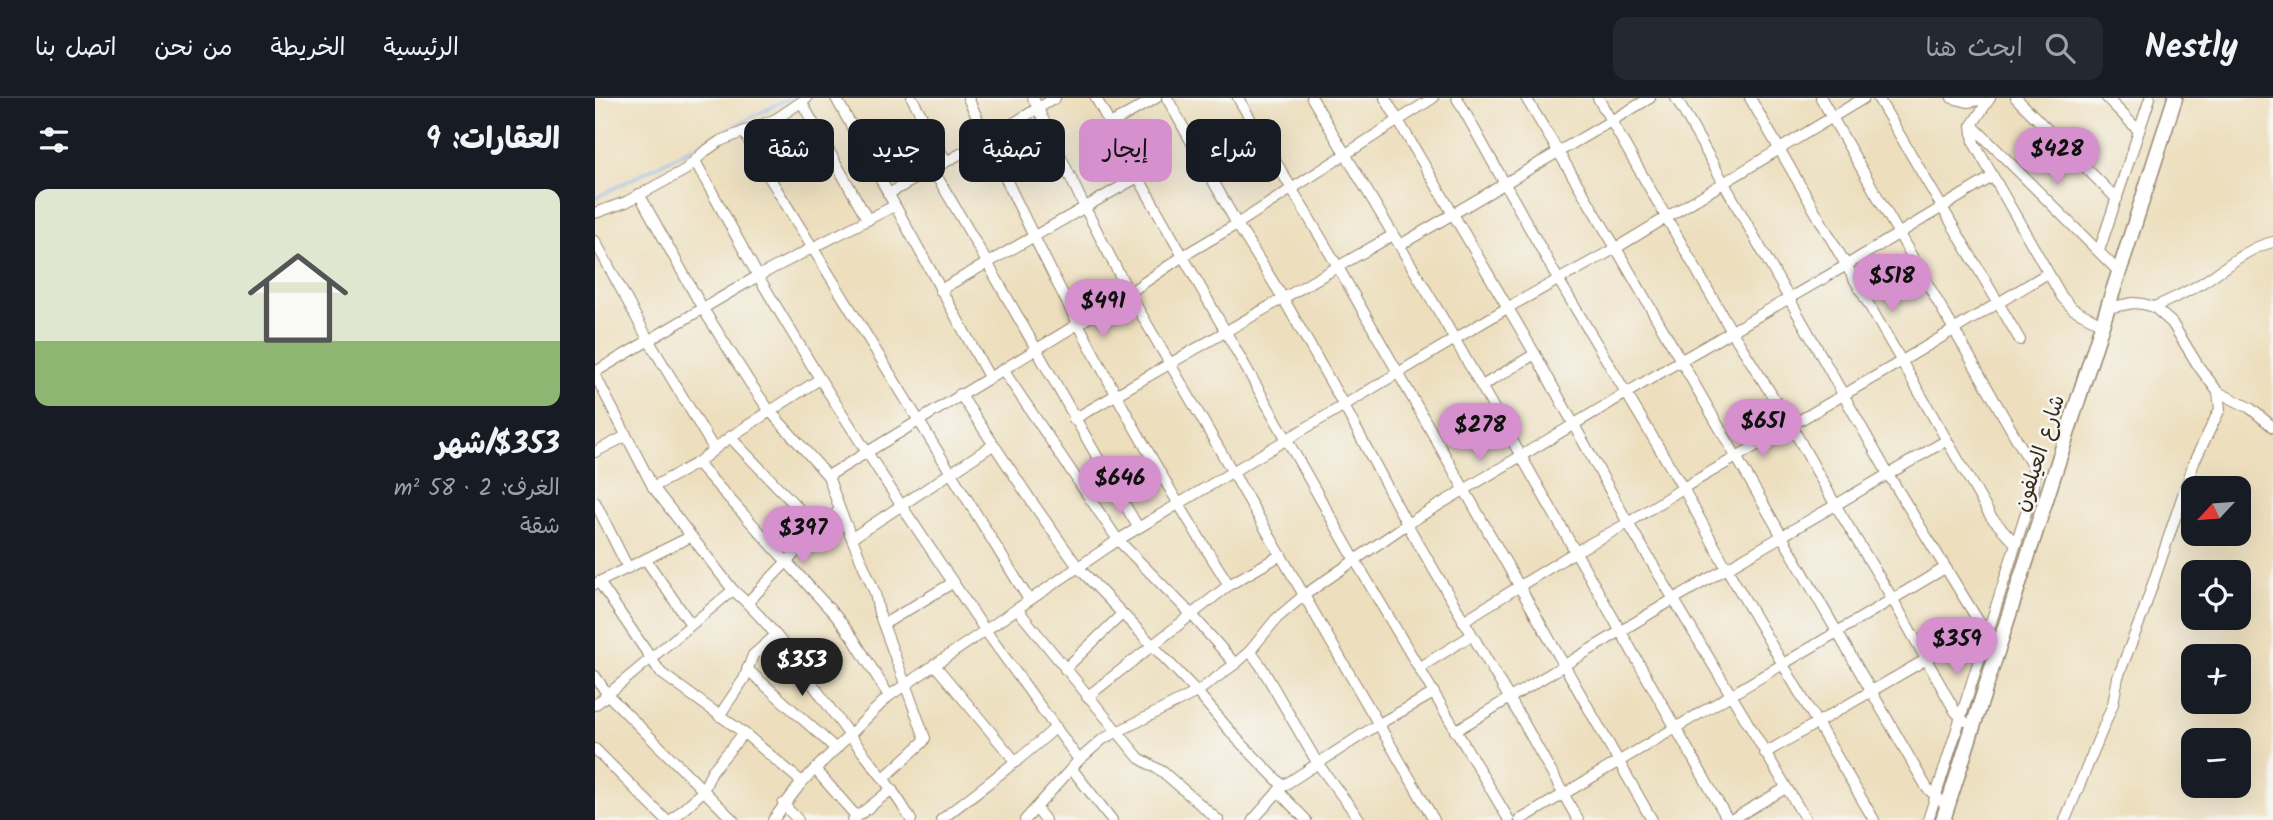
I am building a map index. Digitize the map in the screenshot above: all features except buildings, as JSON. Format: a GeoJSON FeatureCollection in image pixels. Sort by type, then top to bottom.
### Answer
{"type":"FeatureCollection","features":[{"type":"Feature","properties":{"kind":"highway","name":"شارع العيلفون"},"geometry":{"type":"LineString","coordinates":[[1946,813],[2175,98]]}},
{"type":"Feature","properties":{"kind":"street"},"geometry":{"type":"LineString","coordinates":[[836,98],[989,377]]}},
{"type":"Feature","properties":{"kind":"street"},"geometry":{"type":"LineString","coordinates":[[912,98],[946,161],[959,154]]}},
{"type":"Feature","properties":{"kind":"street"},"geometry":{"type":"LineString","coordinates":[[968,98],[978,119]]}},
{"type":"Feature","properties":{"kind":"street"},"geometry":{"type":"LineString","coordinates":[[1014,119],[1035,103],[1055,98]]}},
{"type":"Feature","properties":{"kind":"street"},"geometry":{"type":"LineString","coordinates":[[1096,98],[1108,119]]}},
{"type":"Feature","properties":{"kind":"street"},"geometry":{"type":"LineString","coordinates":[[1120,119],[1156,98]]}},
{"type":"Feature","properties":{"kind":"street"},"geometry":{"type":"LineString","coordinates":[[1181,98],[1169,101],[1237,224],[1343,404],[1407,524],[1578,820]]}},
{"type":"Feature","properties":{"kind":"street"},"geometry":{"type":"LineString","coordinates":[[1238,98],[1465,489],[1517,586],[1651,820]]}},
{"type":"Feature","properties":{"kind":"street"},"geometry":{"type":"LineString","coordinates":[[1312,98],[1455,339],[1729,820],[1786,788]]}},
{"type":"Feature","properties":{"kind":"street"},"geometry":{"type":"LineString","coordinates":[[1385,98],[1535,354],[1628,523],[1806,820]]}},
{"type":"Feature","properties":{"kind":"street"},"geometry":{"type":"LineString","coordinates":[[828,477],[1129,293],[1433,98]]}},
{"type":"Feature","properties":{"kind":"street"},"geometry":{"type":"LineString","coordinates":[[1457,98],[1558,279],[1874,820]]}},
{"type":"Feature","properties":{"kind":"street"},"geometry":{"type":"LineString","coordinates":[[1526,98],[1927,788],[1946,813]]}},
{"type":"Feature","properties":{"kind":"street"},"geometry":{"type":"LineString","coordinates":[[1598,98],[1732,332],[1791,425],[1892,598],[1925,660],[1960,718],[1973,727]]}},
{"type":"Feature","properties":{"kind":"street"},"geometry":{"type":"LineString","coordinates":[[1399,245],[1650,98]]}},
{"type":"Feature","properties":{"kind":"street"},"geometry":{"type":"LineString","coordinates":[[1676,98],[1888,474],[1987,635]]}},
{"type":"Feature","properties":{"kind":"street"},"geometry":{"type":"LineString","coordinates":[[1750,98],[1991,517],[2016,544]]}},
{"type":"Feature","properties":{"kind":"street"},"geometry":{"type":"LineString","coordinates":[[1821,98],[2034,467],[2034,487],[1928,820]]}},
{"type":"Feature","properties":{"kind":"street"},"geometry":{"type":"LineString","coordinates":[[773,820],[802,782],[889,696],[1118,540],[1397,372],[1615,248],[1864,98]]}},
{"type":"Feature","properties":{"kind":"street"},"geometry":{"type":"LineString","coordinates":[[1878,98],[2020,340]]}},
{"type":"Feature","properties":{"kind":"street"},"geometry":{"type":"LineString","coordinates":[[1952,98],[1968,102],[1990,98]]}},
{"type":"Feature","properties":{"kind":"street"},"geometry":{"type":"LineString","coordinates":[[1990,98],[1972,125],[1974,143],[2069,305],[2102,324]]}},
{"type":"Feature","properties":{"kind":"street"},"geometry":{"type":"LineString","coordinates":[[2016,98],[2117,199]]}},
{"type":"Feature","properties":{"kind":"street"},"geometry":{"type":"LineString","coordinates":[[2108,98],[2139,131]]}},
{"type":"Feature","properties":{"kind":"street"},"geometry":{"type":"LineString","coordinates":[[2099,251],[2150,98]]}},
{"type":"Feature","properties":{"kind":"street"},"geometry":{"type":"LineString","coordinates":[[776,119],[805,100],[868,220]]}},
{"type":"Feature","properties":{"kind":"street"},"geometry":{"type":"LineString","coordinates":[[1035,103],[1129,293],[1434,820]]}},
{"type":"Feature","properties":{"kind":"street"},"geometry":{"type":"LineString","coordinates":[[1972,125],[2119,272]]}},
{"type":"Feature","properties":{"kind":"street"},"geometry":{"type":"LineString","coordinates":[[595,213],[619,205],[685,170],[720,141],[744,131]]}},
{"type":"Feature","properties":{"kind":"street"},"geometry":{"type":"LineString","coordinates":[[695,161],[758,276],[820,379],[985,630],[1079,760]]}},
{"type":"Feature","properties":{"kind":"street"},"geometry":{"type":"LineString","coordinates":[[1024,820],[1079,760],[1103,739],[1198,692],[1235,664],[1276,619],[1303,596],[1407,524],[1992,177]]}},
{"type":"Feature","properties":{"kind":"street"},"geometry":{"type":"LineString","coordinates":[[772,182],[1029,600]]}},
{"type":"Feature","properties":{"kind":"street"},"geometry":{"type":"LineString","coordinates":[[888,194],[910,182]]}},
{"type":"Feature","properties":{"kind":"street"},"geometry":{"type":"LineString","coordinates":[[940,182],[988,262],[1073,419],[1138,527]]}},
{"type":"Feature","properties":{"kind":"street"},"geometry":{"type":"LineString","coordinates":[[1007,182],[1077,325],[1177,504],[1229,585]]}},
{"type":"Feature","properties":{"kind":"street"},"geometry":{"type":"LineString","coordinates":[[940,290],[1129,182]]}},
{"type":"Feature","properties":{"kind":"street"},"geometry":{"type":"LineString","coordinates":[[1140,182],[1355,560],[1509,820]]}},
{"type":"Feature","properties":{"kind":"street"},"geometry":{"type":"LineString","coordinates":[[639,194],[703,309],[750,383],[769,410],[828,477],[876,593],[884,624],[925,737],[923,742],[884,778]]}},
{"type":"Feature","properties":{"kind":"street"},"geometry":{"type":"LineString","coordinates":[[894,206],[758,276],[595,374],[653,487],[733,590],[748,602],[776,635],[884,778],[911,820]]}},
{"type":"Feature","properties":{"kind":"street"},"geometry":{"type":"LineString","coordinates":[[1073,419],[1393,235]]}},
{"type":"Feature","properties":{"kind":"street"},"geometry":{"type":"LineString","coordinates":[[595,241],[649,341],[714,449]]}},
{"type":"Feature","properties":{"kind":"street"},"geometry":{"type":"LineString","coordinates":[[2154,307],[2179,297],[2234,260],[2273,242]]}},
{"type":"Feature","properties":{"kind":"street"},"geometry":{"type":"LineString","coordinates":[[1463,621],[1517,586],[2048,273]]}},
{"type":"Feature","properties":{"kind":"street"},"geometry":{"type":"LineString","coordinates":[[2107,308],[2133,303],[2154,307],[2172,323],[2218,392],[2250,408],[2273,427]]}},
{"type":"Feature","properties":{"kind":"street"},"geometry":{"type":"LineString","coordinates":[[1482,386],[1535,354]]}},
{"type":"Feature","properties":{"kind":"street"},"geometry":{"type":"LineString","coordinates":[[1003,370],[1118,540],[1193,616],[1235,664]]}},
{"type":"Feature","properties":{"kind":"street"},"geometry":{"type":"LineString","coordinates":[[653,487],[697,463],[769,410],[820,379]]}},
{"type":"Feature","properties":{"kind":"street"},"geometry":{"type":"LineString","coordinates":[[2064,820],[2113,704],[2118,677],[2143,613],[2194,462],[2219,414],[2218,392]]}},
{"type":"Feature","properties":{"kind":"street"},"geometry":{"type":"LineString","coordinates":[[960,394],[1078,567],[1198,692],[1306,820]]}},
{"type":"Feature","properties":{"kind":"street"},"geometry":{"type":"LineString","coordinates":[[595,452],[626,436]]}},
{"type":"Feature","properties":{"kind":"street"},"geometry":{"type":"LineString","coordinates":[[730,437],[818,529]]}},
{"type":"Feature","properties":{"kind":"street"},"geometry":{"type":"LineString","coordinates":[[1455,731],[1674,599],[1947,440]]}},
{"type":"Feature","properties":{"kind":"street"},"geometry":{"type":"LineString","coordinates":[[852,538],[993,445]]}},
{"type":"Feature","properties":{"kind":"street"},"geometry":{"type":"LineString","coordinates":[[697,463],[853,638],[889,696]]}},
{"type":"Feature","properties":{"kind":"street"},"geometry":{"type":"LineString","coordinates":[[595,502],[628,568]]}},
{"type":"Feature","properties":{"kind":"street"},"geometry":{"type":"LineString","coordinates":[[748,602],[818,529],[840,510]]}},
{"type":"Feature","properties":{"kind":"street"},"geometry":{"type":"LineString","coordinates":[[690,537],[597,583],[667,678],[744,733],[802,782]]}},
{"type":"Feature","properties":{"kind":"street"},"geometry":{"type":"LineString","coordinates":[[1087,697],[1229,585],[1281,555]]}},
{"type":"Feature","properties":{"kind":"street"},"geometry":{"type":"LineString","coordinates":[[646,560],[691,623]]}},
{"type":"Feature","properties":{"kind":"street"},"geometry":{"type":"LineString","coordinates":[[1520,820],[1945,568]]}},
{"type":"Feature","properties":{"kind":"street"},"geometry":{"type":"LineString","coordinates":[[884,624],[954,582]]}},
{"type":"Feature","properties":{"kind":"street"},"geometry":{"type":"LineString","coordinates":[[595,705],[733,590]]}},
{"type":"Feature","properties":{"kind":"street"},"geometry":{"type":"LineString","coordinates":[[1017,609],[1139,758],[1163,772],[1218,820]]}},
{"type":"Feature","properties":{"kind":"street"},"geometry":{"type":"LineString","coordinates":[[1065,669],[1122,614]]}},
{"type":"Feature","properties":{"kind":"street"},"geometry":{"type":"LineString","coordinates":[[1765,753],[1925,660],[1979,623]]}},
{"type":"Feature","properties":{"kind":"street"},"geometry":{"type":"LineString","coordinates":[[719,716],[744,679],[755,652],[776,635]]}},
{"type":"Feature","properties":{"kind":"street"},"geometry":{"type":"LineString","coordinates":[[1419,668],[1472,635]]}},
{"type":"Feature","properties":{"kind":"street"},"geometry":{"type":"LineString","coordinates":[[1249,651],[1261,666],[1318,764],[1360,820]]}},
{"type":"Feature","properties":{"kind":"street"},"geometry":{"type":"LineString","coordinates":[[935,664],[1016,762]]}},
{"type":"Feature","properties":{"kind":"street"},"geometry":{"type":"LineString","coordinates":[[747,670],[836,749]]}},
{"type":"Feature","properties":{"kind":"street"},"geometry":{"type":"LineString","coordinates":[[595,676],[608,695],[733,820]]}},
{"type":"Feature","properties":{"kind":"street"},"geometry":{"type":"LineString","coordinates":[[1253,820],[1281,789],[1377,725],[1434,693]]}},
{"type":"Feature","properties":{"kind":"street"},"geometry":{"type":"LineString","coordinates":[[941,820],[1056,727]]}},
{"type":"Feature","properties":{"kind":"street"},"geometry":{"type":"LineString","coordinates":[[598,756],[672,820],[703,791],[712,771],[744,733]]}},
{"type":"Feature","properties":{"kind":"street"},"geometry":{"type":"LineString","coordinates":[[815,769],[854,818],[892,789]]}},
{"type":"Feature","properties":{"kind":"street"},"geometry":{"type":"LineString","coordinates":[[1072,769],[1112,820]]}},
{"type":"Feature","properties":{"kind":"street"},"geometry":{"type":"LineString","coordinates":[[783,804],[798,820]]}},
{"type":"Feature","properties":{"kind":"street"},"geometry":{"type":"LineString","coordinates":[[1036,808],[1045,820]]}},
{"type":"Feature","properties":{"kind":"waterway"},"geometry":{"type":"LineString","coordinates":[[595,198],[789,98]]}}]}
